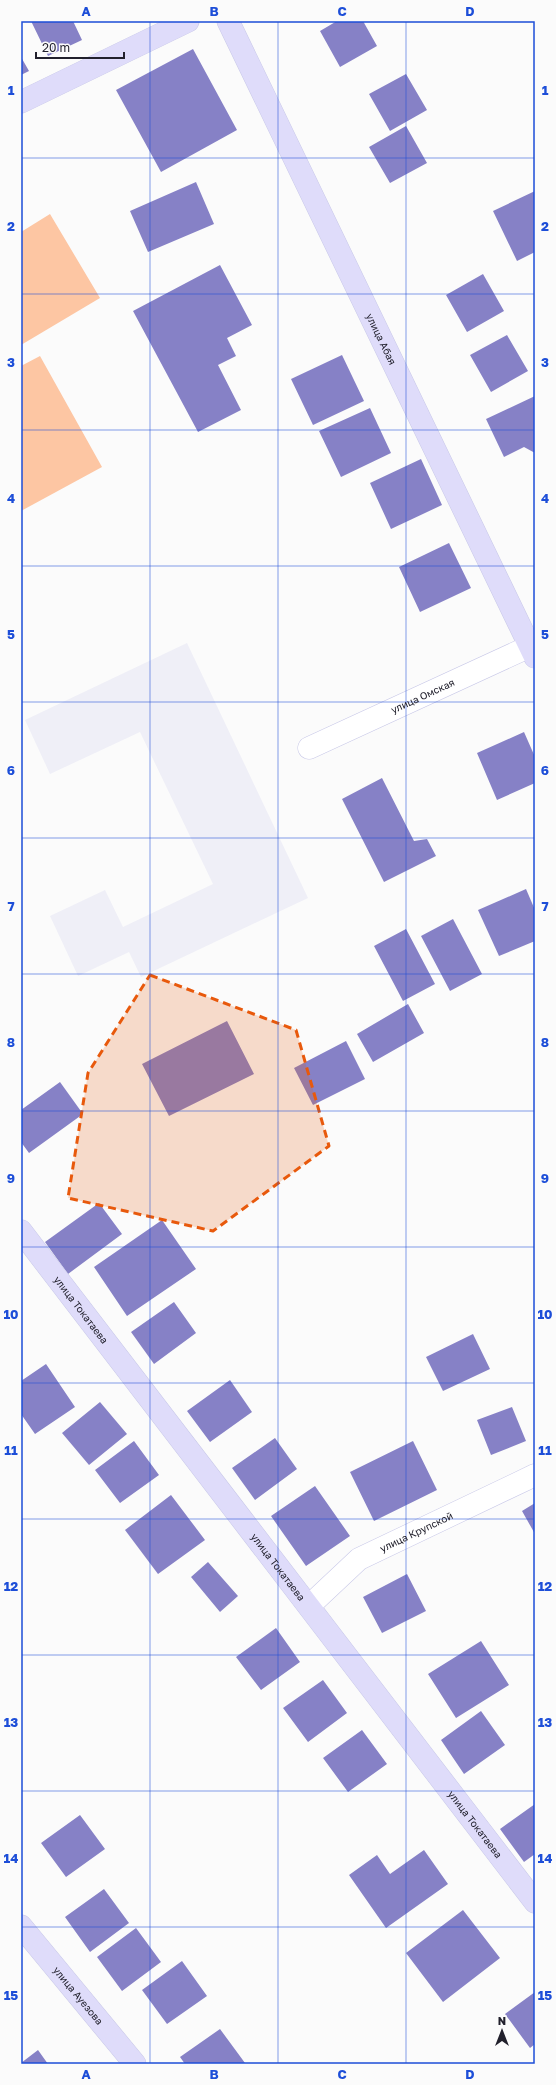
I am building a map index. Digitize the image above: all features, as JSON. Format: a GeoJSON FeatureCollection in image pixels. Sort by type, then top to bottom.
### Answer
{"type":"FeatureCollection","features":[{"type":"Feature","properties":{"kind":"street"},"geometry":{"type":"LineString","coordinates":[[21,102],[188,21]]}},
{"type":"Feature","properties":{"kind":"street","name":"улица Абая"},"geometry":{"type":"LineString","coordinates":[[228,21],[533,649]]}},
{"type":"Feature","properties":{"kind":"street","name":"улица Омская"},"geometry":{"type":"LineString","coordinates":[[309,748],[533,649]]}},
{"type":"Feature","properties":{"kind":"street","name":"улица Токатаева"},"geometry":{"type":"LineString","coordinates":[[21,1231],[535,1902]]}},
{"type":"Feature","properties":{"kind":"street","name":"улица Крупской"},"geometry":{"type":"LineString","coordinates":[[309,1606],[359,1559],[535,1475]]}},
{"type":"Feature","properties":{"kind":"street","name":"улица Ауезова"},"geometry":{"type":"LineString","coordinates":[[21,1926],[135,2064]]}},
{"type":"Feature","properties":{"kind":"highlighted area"},"geometry":{"type":"Polygon","coordinates":[[[150,975],[296,1030],[329,1146],[213,1231],[68,1198],[88,1073],[150,975]]]}},
{"type":"Feature","properties":{"kind":"shaded area"},"geometry":{"type":"Polygon","coordinates":[[[50,214],[100,298],[21,345],[21,232],[50,214]]]}},
{"type":"Feature","properties":{"kind":"shaded area"},"geometry":{"type":"Polygon","coordinates":[[[40,356],[102,467],[21,511],[21,366],[40,356]]]}},
{"type":"Feature","properties":{"kind":"shaded area"},"geometry":{"type":"Polygon","coordinates":[[[187,643],[308,898],[141,977],[129,952],[78,976],[50,916],[105,890],[123,927],[213,884],[140,732],[50,774],[25,720],[187,643]]]}},
{"type":"Feature","properties":{"kind":"building"},"geometry":{"type":"Polygon","coordinates":[[[31,21],[73,21],[82,40],[48,56],[31,21]]]}},
{"type":"Feature","properties":{"kind":"building"},"geometry":{"type":"Polygon","coordinates":[[[337,21],[363,21],[377,46],[340,67],[320,31],[337,21]]]}},
{"type":"Feature","properties":{"kind":"building"},"geometry":{"type":"Polygon","coordinates":[[[193,49],[237,130],[161,172],[116,90],[193,49]]]}},
{"type":"Feature","properties":{"kind":"building"},"geometry":{"type":"Polygon","coordinates":[[[21,57],[29,71],[21,75],[21,57]]]}},
{"type":"Feature","properties":{"kind":"building"},"geometry":{"type":"Polygon","coordinates":[[[406,74],[427,110],[390,131],[369,94],[406,74]]]}},
{"type":"Feature","properties":{"kind":"building"},"geometry":{"type":"Polygon","coordinates":[[[406,126],[427,163],[390,183],[369,147],[406,126]]]}},
{"type":"Feature","properties":{"kind":"building"},"geometry":{"type":"Polygon","coordinates":[[[196,182],[214,224],[148,252],[130,211],[196,182]]]}},
{"type":"Feature","properties":{"kind":"building"},"geometry":{"type":"Polygon","coordinates":[[[535,191],[535,252],[517,261],[493,211],[535,191]]]}},
{"type":"Feature","properties":{"kind":"building"},"geometry":{"type":"Polygon","coordinates":[[[220,265],[252,325],[227,338],[236,356],[218,365],[241,410],[198,432],[133,311],[220,265]]]}},
{"type":"Feature","properties":{"kind":"building"},"geometry":{"type":"Polygon","coordinates":[[[483,274],[504,311],[467,332],[446,295],[483,274]]]}},
{"type":"Feature","properties":{"kind":"building"},"geometry":{"type":"Polygon","coordinates":[[[507,335],[528,371],[491,392],[470,355],[507,335]]]}},
{"type":"Feature","properties":{"kind":"building"},"geometry":{"type":"Polygon","coordinates":[[[342,355],[364,401],[313,425],[291,379],[342,355]]]}},
{"type":"Feature","properties":{"kind":"building"},"geometry":{"type":"Polygon","coordinates":[[[535,396],[535,453],[524,447],[504,457],[486,419],[535,396]]]}},
{"type":"Feature","properties":{"kind":"building"},"geometry":{"type":"Polygon","coordinates":[[[370,408],[391,453],[341,477],[319,431],[370,408]]]}},
{"type":"Feature","properties":{"kind":"building"},"geometry":{"type":"Polygon","coordinates":[[[421,459],[442,505],[391,529],[370,483],[421,459]]]}},
{"type":"Feature","properties":{"kind":"building"},"geometry":{"type":"Polygon","coordinates":[[[449,543],[471,588],[420,612],[399,567],[449,543]]]}},
{"type":"Feature","properties":{"kind":"building"},"geometry":{"type":"Polygon","coordinates":[[[524,732],[535,757],[535,783],[497,800],[477,753],[524,732]]]}},
{"type":"Feature","properties":{"kind":"building"},"geometry":{"type":"Polygon","coordinates":[[[382,778],[414,841],[427,839],[436,856],[384,882],[342,799],[382,778]]]}},
{"type":"Feature","properties":{"kind":"building"},"geometry":{"type":"Polygon","coordinates":[[[526,889],[535,910],[535,941],[499,956],[478,910],[526,889]]]}},
{"type":"Feature","properties":{"kind":"building"},"geometry":{"type":"Polygon","coordinates":[[[453,919],[482,974],[450,991],[421,936],[453,919]]]}},
{"type":"Feature","properties":{"kind":"building"},"geometry":{"type":"Polygon","coordinates":[[[406,929],[435,984],[403,1001],[374,946],[406,929]]]}},
{"type":"Feature","properties":{"kind":"building"},"geometry":{"type":"Polygon","coordinates":[[[408,1004],[424,1033],[373,1062],[357,1034],[408,1004]]]}},
{"type":"Feature","properties":{"kind":"building"},"geometry":{"type":"Polygon","coordinates":[[[227,1021],[254,1074],[169,1116],[142,1064],[227,1021]]]}},
{"type":"Feature","properties":{"kind":"building"},"geometry":{"type":"Polygon","coordinates":[[[346,1041],[365,1079],[313,1105],[294,1068],[346,1041]]]}},
{"type":"Feature","properties":{"kind":"building"},"geometry":{"type":"Polygon","coordinates":[[[60,1082],[83,1114],[29,1153],[21,1142],[21,1110],[60,1082]]]}},
{"type":"Feature","properties":{"kind":"building"},"geometry":{"type":"Polygon","coordinates":[[[99,1203],[122,1234],[68,1274],[45,1242],[99,1203]]]}},
{"type":"Feature","properties":{"kind":"building"},"geometry":{"type":"Polygon","coordinates":[[[162,1220],[196,1269],[127,1316],[94,1267],[162,1220]]]}},
{"type":"Feature","properties":{"kind":"building"},"geometry":{"type":"Polygon","coordinates":[[[174,1302],[196,1333],[154,1364],[131,1332],[174,1302]]]}},
{"type":"Feature","properties":{"kind":"building"},"geometry":{"type":"Polygon","coordinates":[[[473,1334],[490,1369],[443,1391],[426,1357],[473,1334]]]}},
{"type":"Feature","properties":{"kind":"building"},"geometry":{"type":"Polygon","coordinates":[[[46,1364],[75,1407],[35,1434],[21,1414],[21,1381],[46,1364]]]}},
{"type":"Feature","properties":{"kind":"building"},"geometry":{"type":"Polygon","coordinates":[[[230,1380],[252,1412],[210,1442],[187,1411],[230,1380]]]}},
{"type":"Feature","properties":{"kind":"building"},"geometry":{"type":"Polygon","coordinates":[[[100,1402],[127,1434],[89,1465],[62,1433],[100,1402]]]}},
{"type":"Feature","properties":{"kind":"building"},"geometry":{"type":"Polygon","coordinates":[[[512,1407],[526,1441],[491,1455],[477,1420],[512,1407]]]}},
{"type":"Feature","properties":{"kind":"building"},"geometry":{"type":"Polygon","coordinates":[[[275,1438],[297,1469],[255,1500],[232,1468],[275,1438]]]}},
{"type":"Feature","properties":{"kind":"building"},"geometry":{"type":"Polygon","coordinates":[[[134,1441],[159,1475],[120,1503],[95,1470],[134,1441]]]}},
{"type":"Feature","properties":{"kind":"building"},"geometry":{"type":"Polygon","coordinates":[[[413,1441],[437,1490],[374,1521],[350,1472],[413,1441]]]}},
{"type":"Feature","properties":{"kind":"building"},"geometry":{"type":"Polygon","coordinates":[[[315,1486],[350,1536],[306,1566],[271,1516],[315,1486]]]}},
{"type":"Feature","properties":{"kind":"building"},"geometry":{"type":"Polygon","coordinates":[[[171,1495],[205,1540],[158,1574],[125,1530],[171,1495]]]}},
{"type":"Feature","properties":{"kind":"building"},"geometry":{"type":"Polygon","coordinates":[[[535,1503],[535,1534],[522,1511],[535,1503]]]}},
{"type":"Feature","properties":{"kind":"building"},"geometry":{"type":"Polygon","coordinates":[[[208,1562],[238,1596],[220,1612],[191,1577],[208,1562]]]}},
{"type":"Feature","properties":{"kind":"building"},"geometry":{"type":"Polygon","coordinates":[[[407,1574],[426,1611],[382,1633],[363,1597],[407,1574]]]}},
{"type":"Feature","properties":{"kind":"building"},"geometry":{"type":"Polygon","coordinates":[[[276,1628],[300,1662],[261,1690],[236,1657],[276,1628]]]}},
{"type":"Feature","properties":{"kind":"building"},"geometry":{"type":"Polygon","coordinates":[[[481,1641],[509,1685],[456,1718],[428,1674],[481,1641]]]}},
{"type":"Feature","properties":{"kind":"building"},"geometry":{"type":"Polygon","coordinates":[[[323,1680],[347,1713],[308,1742],[283,1708],[323,1680]]]}},
{"type":"Feature","properties":{"kind":"building"},"geometry":{"type":"Polygon","coordinates":[[[481,1711],[505,1745],[464,1774],[441,1740],[481,1711]]]}},
{"type":"Feature","properties":{"kind":"building"},"geometry":{"type":"Polygon","coordinates":[[[362,1730],[387,1764],[348,1792],[323,1758],[362,1730]]]}},
{"type":"Feature","properties":{"kind":"building"},"geometry":{"type":"Polygon","coordinates":[[[535,1804],[535,1854],[524,1862],[500,1829],[535,1804]]]}},
{"type":"Feature","properties":{"kind":"building"},"geometry":{"type":"Polygon","coordinates":[[[80,1815],[105,1849],[66,1877],[41,1843],[80,1815]]]}},
{"type":"Feature","properties":{"kind":"building"},"geometry":{"type":"Polygon","coordinates":[[[424,1850],[448,1884],[386,1928],[349,1875],[377,1855],[390,1874],[424,1850]]]}},
{"type":"Feature","properties":{"kind":"building"},"geometry":{"type":"Polygon","coordinates":[[[104,1889],[129,1923],[90,1952],[65,1917],[104,1889]]]}},
{"type":"Feature","properties":{"kind":"building"},"geometry":{"type":"Polygon","coordinates":[[[463,1910],[500,1958],[443,2002],[406,1953],[463,1910]]]}},
{"type":"Feature","properties":{"kind":"building"},"geometry":{"type":"Polygon","coordinates":[[[136,1928],[161,1962],[122,1991],[97,1957],[136,1928]]]}},
{"type":"Feature","properties":{"kind":"building"},"geometry":{"type":"Polygon","coordinates":[[[182,1961],[207,1996],[167,2024],[142,1990],[182,1961]]]}},
{"type":"Feature","properties":{"kind":"building"},"geometry":{"type":"Polygon","coordinates":[[[535,1992],[535,2044],[530,2048],[505,2014],[535,1992]]]}},
{"type":"Feature","properties":{"kind":"building"},"geometry":{"type":"Polygon","coordinates":[[[220,2029],[245,2063],[185,2064],[180,2057],[220,2029]]]}},
{"type":"Feature","properties":{"kind":"building"},"geometry":{"type":"Polygon","coordinates":[[[38,2050],[48,2064],[21,2064],[21,2063],[38,2050]]]}}]}
